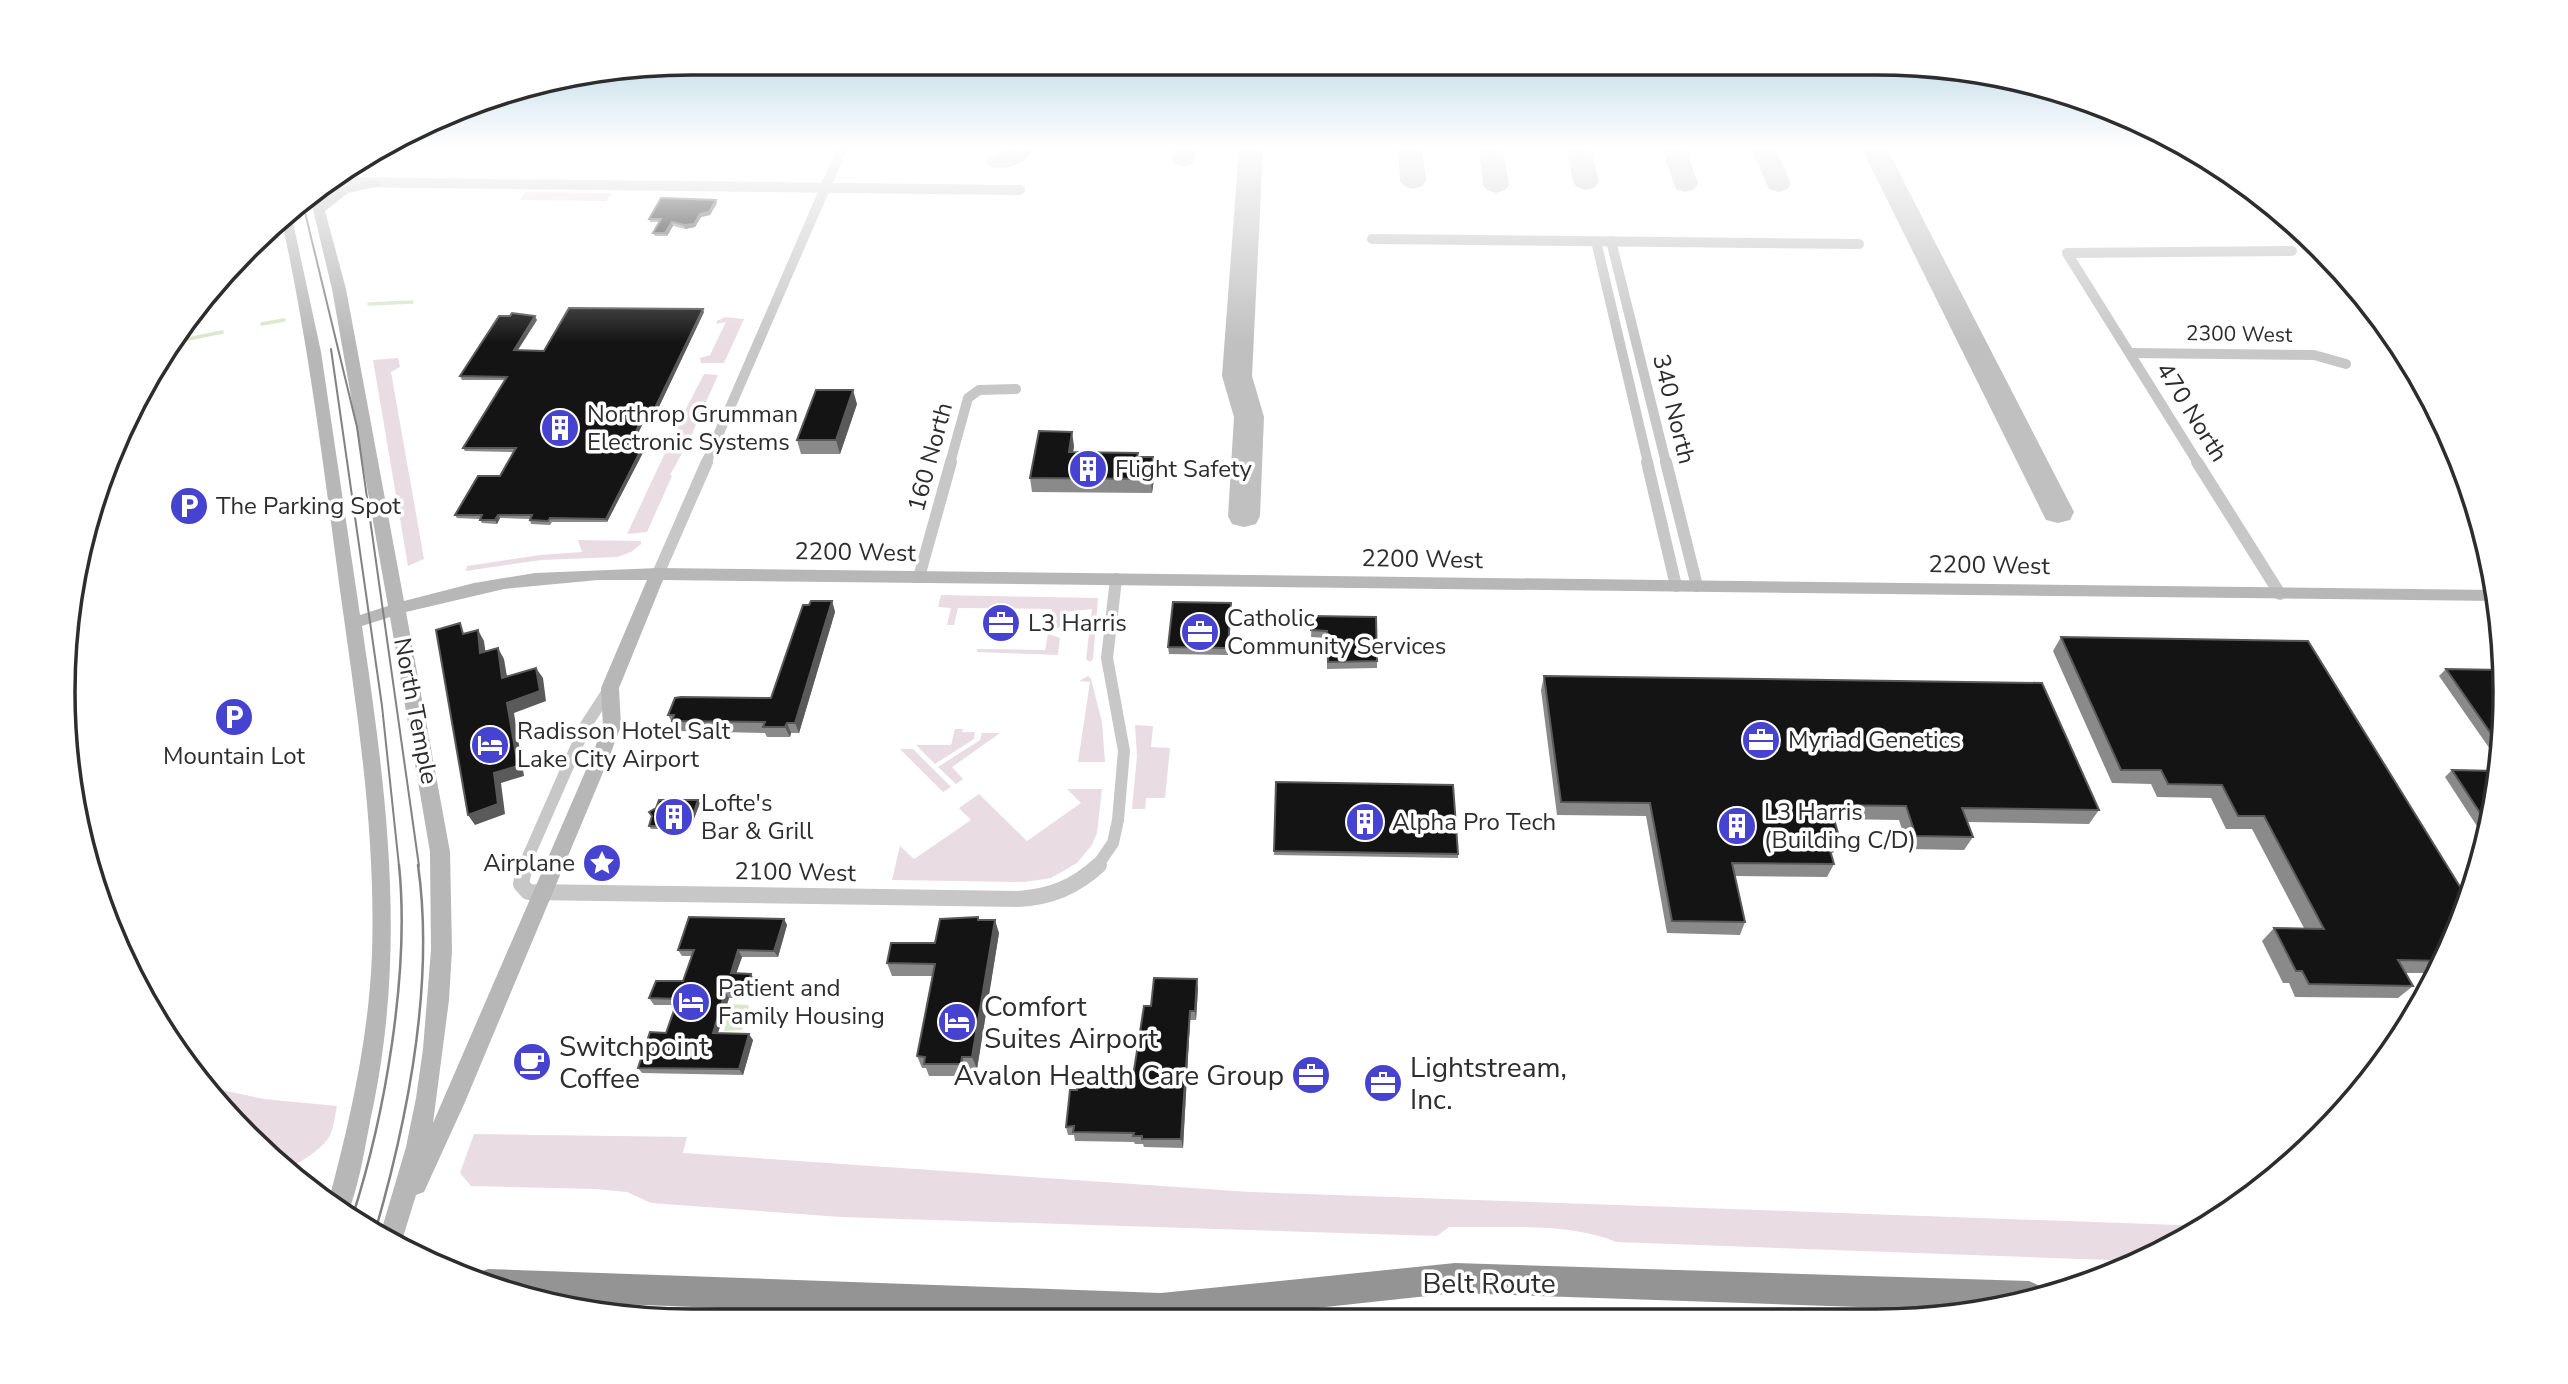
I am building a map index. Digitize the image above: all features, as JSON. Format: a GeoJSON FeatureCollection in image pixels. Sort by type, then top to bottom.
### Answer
{"type":"FeatureCollection","features":[{"type":"Feature","properties":{"kind":"highway","name":"Belt Route"},"geometry":{"type":"LineString","coordinates":[[524,1285],[1161,1309],[1455,1278],[2000,1296]]}},
{"type":"Feature","properties":{"kind":"main road","name":"North Temple"},"geometry":{"type":"LineString","coordinates":[[320,214],[339,289],[440,852],[443,903],[439,1013],[426,1102],[412,1168],[393,1231]]}},
{"type":"Feature","properties":{"kind":"main road","name":"North Temple"},"geometry":{"type":"LineString","coordinates":[[289,225],[315,354],[375,776],[383,897],[382,957],[376,1023],[360,1119],[341,1199]]}},
{"type":"Feature","properties":{"kind":"main road","name":"2200 West"},"geometry":{"type":"LineString","coordinates":[[353,623],[469,588],[529,578],[587,574],[2485,596]]}},
{"type":"Feature","properties":{"kind":"main road","name":"North Temple"},"geometry":{"type":"LineString","coordinates":[[394,1231],[454,1102],[612,726],[610,688],[658,574]]}},
{"type":"Feature","properties":{"kind":"street","name":"North Temple"},"geometry":{"type":"LineString","coordinates":[[658,574],[814,214]]}},
{"type":"Feature","properties":{"kind":"street"},"geometry":{"type":"LineString","coordinates":[[1372,239],[1859,244]]}},
{"type":"Feature","properties":{"kind":"street","name":"340 North"},"geometry":{"type":"LineString","coordinates":[[1596,241],[1676,586]]}},
{"type":"Feature","properties":{"kind":"street","name":"340 North"},"geometry":{"type":"LineString","coordinates":[[1611,241],[1697,586]]}},
{"type":"Feature","properties":{"kind":"street"},"geometry":{"type":"LineString","coordinates":[[2067,253],[2292,251]]}},
{"type":"Feature","properties":{"kind":"street","name":"470 North"},"geometry":{"type":"LineString","coordinates":[[2067,253],[2280,593]]}},
{"type":"Feature","properties":{"kind":"street","name":"2300 West"},"geometry":{"type":"LineString","coordinates":[[2131,353],[2314,355],[2346,364]]}},
{"type":"Feature","properties":{"kind":"street","name":"160 North"},"geometry":{"type":"LineString","coordinates":[[919,577],[968,398],[979,390],[1016,389]]}},
{"type":"Feature","properties":{"kind":"street","name":"2100 West"},"geometry":{"type":"LineString","coordinates":[[543,892],[1018,899],[1045,897],[1072,886],[1098,866],[1107,855],[1116,831],[1124,751],[1107,658],[1116,579]]}},
{"type":"Feature","properties":{"kind":"shaded area"},"geometry":{"type":"Polygon","coordinates":[[[725,317],[744,319],[724,363],[701,363],[700,358],[710,355],[726,322],[716,324],[717,321],[725,317]]]}},
{"type":"Feature","properties":{"kind":"shaded area"},"geometry":{"type":"Polygon","coordinates":[[[398,358],[400,367],[391,372],[424,559],[408,566],[373,360],[398,358]]]}},
{"type":"Feature","properties":{"kind":"shaded area"},"geometry":{"type":"Polygon","coordinates":[[[704,374],[718,375],[687,445],[664,445],[669,442],[704,374]]]}},
{"type":"Feature","properties":{"kind":"shaded area"},"geometry":{"type":"Polygon","coordinates":[[[663,447],[685,448],[670,475],[672,476],[647,532],[627,534],[665,453],[663,447]]]}},
{"type":"Feature","properties":{"kind":"shaded area"},"geometry":{"type":"Polygon","coordinates":[[[578,540],[641,541],[641,544],[631,552],[617,557],[541,560],[466,571],[467,566],[582,552],[578,540]]]}},
{"type":"Feature","properties":{"kind":"shaded area"},"geometry":{"type":"Polygon","coordinates":[[[941,595],[1098,598],[1093,659],[1090,662],[1086,659],[1092,609],[1065,612],[1059,628],[1049,628],[1052,609],[958,608],[954,625],[947,625],[951,608],[938,607],[941,595]]]}},
{"type":"Feature","properties":{"kind":"shaded area"},"geometry":{"type":"Polygon","coordinates":[[[1048,634],[1060,638],[1058,655],[977,652],[977,649],[1045,650],[1048,634]]]}},
{"type":"Feature","properties":{"kind":"shaded area"},"geometry":{"type":"Polygon","coordinates":[[[1088,676],[1091,679],[1102,722],[1105,762],[1078,762],[1090,682],[1079,681],[1088,676]]]}},
{"type":"Feature","properties":{"kind":"shaded area"},"geometry":{"type":"Polygon","coordinates":[[[1135,725],[1153,726],[1151,747],[1170,748],[1165,798],[1146,798],[1145,809],[1132,809],[1137,756],[1135,725]]]}},
{"type":"Feature","properties":{"kind":"shaded area"},"geometry":{"type":"Polygon","coordinates":[[[955,729],[975,732],[974,739],[935,764],[916,745],[951,745],[955,729]]]}},
{"type":"Feature","properties":{"kind":"shaded area"},"geometry":{"type":"Polygon","coordinates":[[[982,733],[1000,733],[952,767],[963,779],[956,784],[938,767],[980,740],[982,733]]]}},
{"type":"Feature","properties":{"kind":"shaded area"},"geometry":{"type":"Polygon","coordinates":[[[900,749],[913,749],[951,787],[943,792],[900,749]]]}},
{"type":"Feature","properties":{"kind":"shaded area"},"geometry":{"type":"Polygon","coordinates":[[[1067,789],[1102,789],[1097,833],[1092,845],[1077,863],[1051,878],[1025,882],[892,880],[900,846],[914,859],[971,820],[959,808],[979,794],[1027,841],[1081,803],[1067,789]]]}},
{"type":"Feature","properties":{"kind":"shaded area"},"geometry":{"type":"Polygon","coordinates":[[[731,1004],[748,1005],[742,1030],[724,1031],[731,1004]]]}},
{"type":"Feature","properties":{"kind":"shaded area"},"geometry":{"type":"Polygon","coordinates":[[[221,1090],[264,1099],[337,1106],[331,1133],[324,1144],[295,1164],[256,1128],[221,1090]]]}},
{"type":"Feature","properties":{"kind":"shaded area"},"geometry":{"type":"Polygon","coordinates":[[[474,1134],[687,1137],[683,1153],[1250,1192],[2185,1225],[2116,1260],[1616,1242],[1577,1231],[1534,1227],[1449,1227],[1437,1236],[841,1217],[651,1203],[627,1192],[596,1189],[471,1186],[460,1173],[474,1134]]]}},
{"type":"Feature","properties":{"kind":"building"},"geometry":{"type":"Polygon","coordinates":[[[652,214],[702,214],[694,224],[672,222],[665,233],[653,233],[661,219],[649,219],[652,214]]]}},
{"type":"Feature","properties":{"kind":"building","name":"Northrop Grumman Electronic Systems"},"geometry":{"type":"Polygon","coordinates":[[[569,308],[703,309],[654,410],[646,410],[632,440],[646,440],[606,519],[550,518],[548,521],[530,520],[532,515],[498,515],[495,520],[480,520],[482,515],[455,515],[478,476],[500,476],[516,448],[463,448],[507,377],[460,376],[499,316],[510,316],[512,313],[535,316],[514,350],[544,351],[569,308]]]}},
{"type":"Feature","properties":{"kind":"building"},"geometry":{"type":"Polygon","coordinates":[[[816,390],[853,390],[836,440],[797,440],[816,390]]]}},
{"type":"Feature","properties":{"kind":"building"},"geometry":{"type":"Polygon","coordinates":[[[1039,431],[1072,432],[1069,452],[1138,453],[1137,457],[1153,457],[1151,479],[1030,478],[1039,431]]]}},
{"type":"Feature","properties":{"kind":"building"},"geometry":{"type":"Polygon","coordinates":[[[811,601],[832,601],[795,723],[787,723],[785,727],[763,727],[765,722],[672,721],[674,715],[668,715],[675,698],[771,698],[803,605],[809,605],[811,601]]]}},
{"type":"Feature","properties":{"kind":"building","name":"Catholic Community Services"},"geometry":{"type":"Polygon","coordinates":[[[1173,602],[1231,603],[1228,648],[1168,647],[1173,602]]]}},
{"type":"Feature","properties":{"kind":"building"},"geometry":{"type":"Polygon","coordinates":[[[1312,616],[1376,617],[1377,661],[1328,662],[1327,631],[1311,630],[1312,616]]]}},
{"type":"Feature","properties":{"kind":"building","name":"Radisson Hotel Salt Lake City Airport"},"geometry":{"type":"Polygon","coordinates":[[[460,623],[463,634],[478,630],[480,653],[498,648],[502,678],[536,668],[540,691],[507,703],[518,766],[494,773],[498,804],[468,815],[436,630],[460,623]]]}},
{"type":"Feature","properties":{"kind":"building"},"geometry":{"type":"Polygon","coordinates":[[[2061,637],[2308,641],[2461,888],[2431,961],[2398,960],[2413,986],[2309,984],[2302,971],[2296,971],[2274,928],[2324,929],[2264,816],[2238,816],[2222,785],[2168,784],[2161,770],[2121,770],[2061,637]]]}},
{"type":"Feature","properties":{"kind":"building"},"geometry":{"type":"Polygon","coordinates":[[[2446,669],[2492,670],[2491,733],[2446,669]]]}},
{"type":"Feature","properties":{"kind":"building"},"geometry":{"type":"Polygon","coordinates":[[[1544,676],[2042,683],[2099,810],[1962,808],[1973,837],[1916,836],[1906,806],[1830,805],[1840,840],[1827,840],[1834,864],[1732,863],[1745,922],[1672,921],[1650,803],[1561,802],[1544,676]]]}},
{"type":"Feature","properties":{"kind":"building"},"geometry":{"type":"Polygon","coordinates":[[[2452,770],[2487,771],[2481,814],[2452,770]]]}},
{"type":"Feature","properties":{"kind":"building","name":"Alpha Pro Tech"},"geometry":{"type":"Polygon","coordinates":[[[1276,782],[1453,785],[1458,854],[1274,851],[1276,782]]]}},
{"type":"Feature","properties":{"kind":"building","name":"Lofte's Bar & Grill"},"geometry":{"type":"Polygon","coordinates":[[[659,800],[698,800],[689,826],[649,826],[652,816],[649,812],[656,808],[659,800]]]}},
{"type":"Feature","properties":{"kind":"building","name":"Patient and Family Housing"},"geometry":{"type":"Polygon","coordinates":[[[689,917],[784,919],[774,951],[738,950],[731,973],[751,974],[746,992],[725,992],[713,1033],[749,1034],[739,1069],[638,1068],[650,1032],[666,1033],[678,999],[649,998],[656,981],[683,981],[694,950],[678,950],[689,917]]]}},
{"type":"Feature","properties":{"kind":"building","name":"Comfort Suites Airport"},"geometry":{"type":"Polygon","coordinates":[[[978,917],[978,920],[995,920],[972,1057],[962,1057],[961,1064],[924,1064],[925,1057],[917,1056],[935,964],[887,963],[891,943],[935,943],[940,919],[978,917]]]}},
{"type":"Feature","properties":{"kind":"building"},"geometry":{"type":"Polygon","coordinates":[[[1154,978],[1197,979],[1195,1011],[1190,1011],[1181,1139],[1142,1139],[1142,1136],[1133,1136],[1134,1133],[1073,1132],[1074,1126],[1066,1127],[1070,1090],[1077,1090],[1078,1082],[1132,1083],[1144,1006],[1151,1006],[1154,978]]]}},
{"type":"Feature","properties":{"kind":"waterway"},"geometry":{"type":"LineString","coordinates":[[369,304],[412,302]]}},
{"type":"Feature","properties":{"kind":"waterway"},"geometry":{"type":"LineString","coordinates":[[262,324],[284,320]]}},
{"type":"Feature","properties":{"kind":"waterway"},"geometry":{"type":"LineString","coordinates":[[186,339],[222,332]]}},
{"type":"Feature","properties":{"kind":"taxiway"},"geometry":{"type":"LineString","coordinates":[[1244,516],[1249,417],[1237,376],[1247,214]]}},
{"type":"Feature","properties":{"kind":"taxiway"},"geometry":{"type":"LineString","coordinates":[[1907,214],[2058,512]]}},
{"type":"Feature","properties":{"kind":"tram line"},"geometry":{"type":"LineString","coordinates":[[305,214],[357,427],[419,866]]}},
{"type":"Feature","properties":{"kind":"tram line"},"geometry":{"type":"LineString","coordinates":[[331,349],[382,706],[399,866]]}},
{"type":"Feature","properties":{"kind":"tram line"},"geometry":{"type":"LineString","coordinates":[[355,1209],[375,1135],[398,997],[401,951],[399,865]]}},
{"type":"Feature","properties":{"kind":"tram line"},"geometry":{"type":"LineString","coordinates":[[378,1222],[408,1097],[421,1003],[422,910],[418,865]]}},
{"type":"Feature","properties":{"kind":"place","name":"Northrop Grumman Electronic Systems"},"geometry":{"type":"Point","coordinates":[560,428]}},
{"type":"Feature","properties":{"kind":"place","name":"Flight Safety"},"geometry":{"type":"Point","coordinates":[1088,469]}},
{"type":"Feature","properties":{"kind":"place","name":"The Parking Spot"},"geometry":{"type":"Point","coordinates":[189,506]}},
{"type":"Feature","properties":{"kind":"place","name":"L3 Harris"},"geometry":{"type":"Point","coordinates":[1001,623]}},
{"type":"Feature","properties":{"kind":"place","name":"Catholic Community Services"},"geometry":{"type":"Point","coordinates":[1200,632]}},
{"type":"Feature","properties":{"kind":"place","name":"Mountain Lot"},"geometry":{"type":"Point","coordinates":[234,717]}},
{"type":"Feature","properties":{"kind":"place","name":"Myriad Genetics"},"geometry":{"type":"Point","coordinates":[1761,740]}},
{"type":"Feature","properties":{"kind":"place","name":"Radisson Hotel Salt Lake City Airport"},"geometry":{"type":"Point","coordinates":[490,745]}},
{"type":"Feature","properties":{"kind":"place","name":"Lofte's Bar & Grill"},"geometry":{"type":"Point","coordinates":[674,817]}},
{"type":"Feature","properties":{"kind":"place","name":"Alpha Pro Tech"},"geometry":{"type":"Point","coordinates":[1365,822]}},
{"type":"Feature","properties":{"kind":"place","name":"L3 Harris (Building C/D)"},"geometry":{"type":"Point","coordinates":[1737,826]}},
{"type":"Feature","properties":{"kind":"place","name":"Airplane"},"geometry":{"type":"Point","coordinates":[602,863]}},
{"type":"Feature","properties":{"kind":"place","name":"Patient and Family Housing"},"geometry":{"type":"Point","coordinates":[691,1002]}},
{"type":"Feature","properties":{"kind":"place","name":"Comfort Suites Airport"},"geometry":{"type":"Point","coordinates":[957,1022]}},
{"type":"Feature","properties":{"kind":"place","name":"Switchpoint Coffee"},"geometry":{"type":"Point","coordinates":[532,1062]}},
{"type":"Feature","properties":{"kind":"place","name":"Avalon Health Care Group"},"geometry":{"type":"Point","coordinates":[1311,1075]}},
{"type":"Feature","properties":{"kind":"place","name":"Lightstream, Inc."},"geometry":{"type":"Point","coordinates":[1383,1083]}}]}
